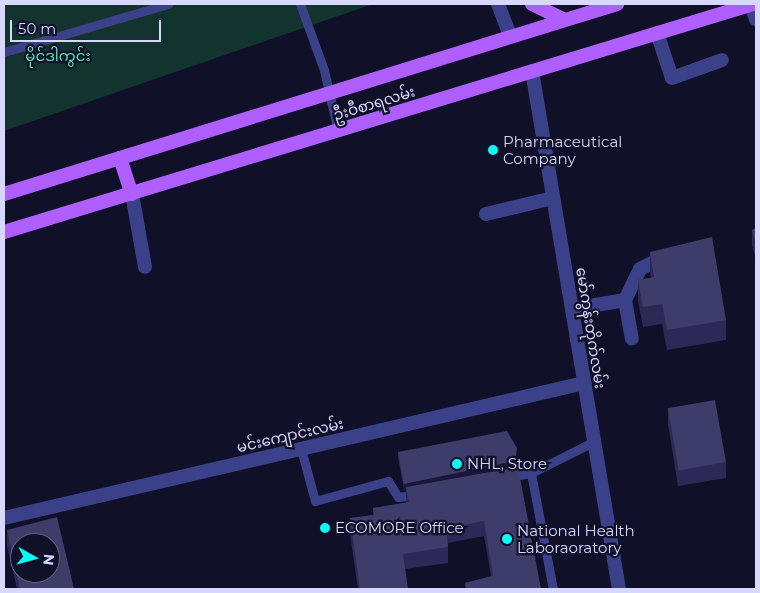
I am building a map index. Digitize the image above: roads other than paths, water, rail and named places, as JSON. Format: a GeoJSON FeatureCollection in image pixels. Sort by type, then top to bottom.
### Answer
{"type":"FeatureCollection","features":[{"type":"Feature","properties":{"kind":"main road"},"geometry":{"type":"LineString","coordinates":[[532,4],[563,20]]}},
{"type":"Feature","properties":{"kind":"main road","name":"ဦးဝီစာရလမ်း"},"geometry":{"type":"LineString","coordinates":[[4,194],[330,91],[616,4]]}},
{"type":"Feature","properties":{"kind":"main road","name":"ဦးဝီစာရလမ်း"},"geometry":{"type":"LineString","coordinates":[[4,232],[752,4]]}},
{"type":"Feature","properties":{"kind":"main road"},"geometry":{"type":"LineString","coordinates":[[120,158],[132,194]]}},
{"type":"Feature","properties":{"kind":"street"},"geometry":{"type":"LineString","coordinates":[[498,4],[510,36]]}},
{"type":"Feature","properties":{"kind":"street"},"geometry":{"type":"LineString","coordinates":[[752,4],[756,19]]}},
{"type":"Feature","properties":{"kind":"street"},"geometry":{"type":"LineString","coordinates":[[656,33],[672,78],[722,60]]}},
{"type":"Feature","properties":{"kind":"street","name":"မော်ကွန်းတိုက်လမ်း"},"geometry":{"type":"LineString","coordinates":[[532,72],[619,589]]}},
{"type":"Feature","properties":{"kind":"street"},"geometry":{"type":"LineString","coordinates":[[132,194],[146,267]]}},
{"type":"Feature","properties":{"kind":"street"},"geometry":{"type":"LineString","coordinates":[[486,214],[553,198]]}},
{"type":"Feature","properties":{"kind":"street"},"geometry":{"type":"LineString","coordinates":[[632,338],[625,300],[640,269],[650,260],[687,250]]}},
{"type":"Feature","properties":{"kind":"street"},"geometry":{"type":"LineString","coordinates":[[572,309],[625,300]]}},
{"type":"Feature","properties":{"kind":"street","name":"မင်းကျောင်းလမ်း"},"geometry":{"type":"LineString","coordinates":[[4,518],[584,383]]}},
{"type":"Feature","properties":{"kind":"lane"},"geometry":{"type":"LineString","coordinates":[[4,52],[168,4]]}},
{"type":"Feature","properties":{"kind":"lane"},"geometry":{"type":"LineString","coordinates":[[300,4],[330,91],[338,131]]}},
{"type":"Feature","properties":{"kind":"lane"},"geometry":{"type":"LineString","coordinates":[[493,480],[531,473],[593,442]]}},
{"type":"Feature","properties":{"kind":"lane"},"geometry":{"type":"LineString","coordinates":[[301,449],[315,501],[388,482],[398,497],[427,492]]}},
{"type":"Feature","properties":{"kind":"lane"},"geometry":{"type":"LineString","coordinates":[[531,473],[553,589]]}},
{"type":"Feature","properties":{"kind":"place","name":"Pharmaceutical Company"},"geometry":{"type":"Point","coordinates":[493,150]}},
{"type":"Feature","properties":{"kind":"place","name":"NHL, Store"},"geometry":{"type":"Point","coordinates":[457,464]}},
{"type":"Feature","properties":{"kind":"place","name":"ECOMORE Office"},"geometry":{"type":"Point","coordinates":[325,528]}},
{"type":"Feature","properties":{"kind":"place","name":"National Health Laboraoratory"},"geometry":{"type":"Point","coordinates":[507,539]}},
{"type":"Feature","properties":{"kind":"park label","name":"မိုင်ဒါကွင်း"},"geometry":{"type":"Point","coordinates":[58,56]}}]}
